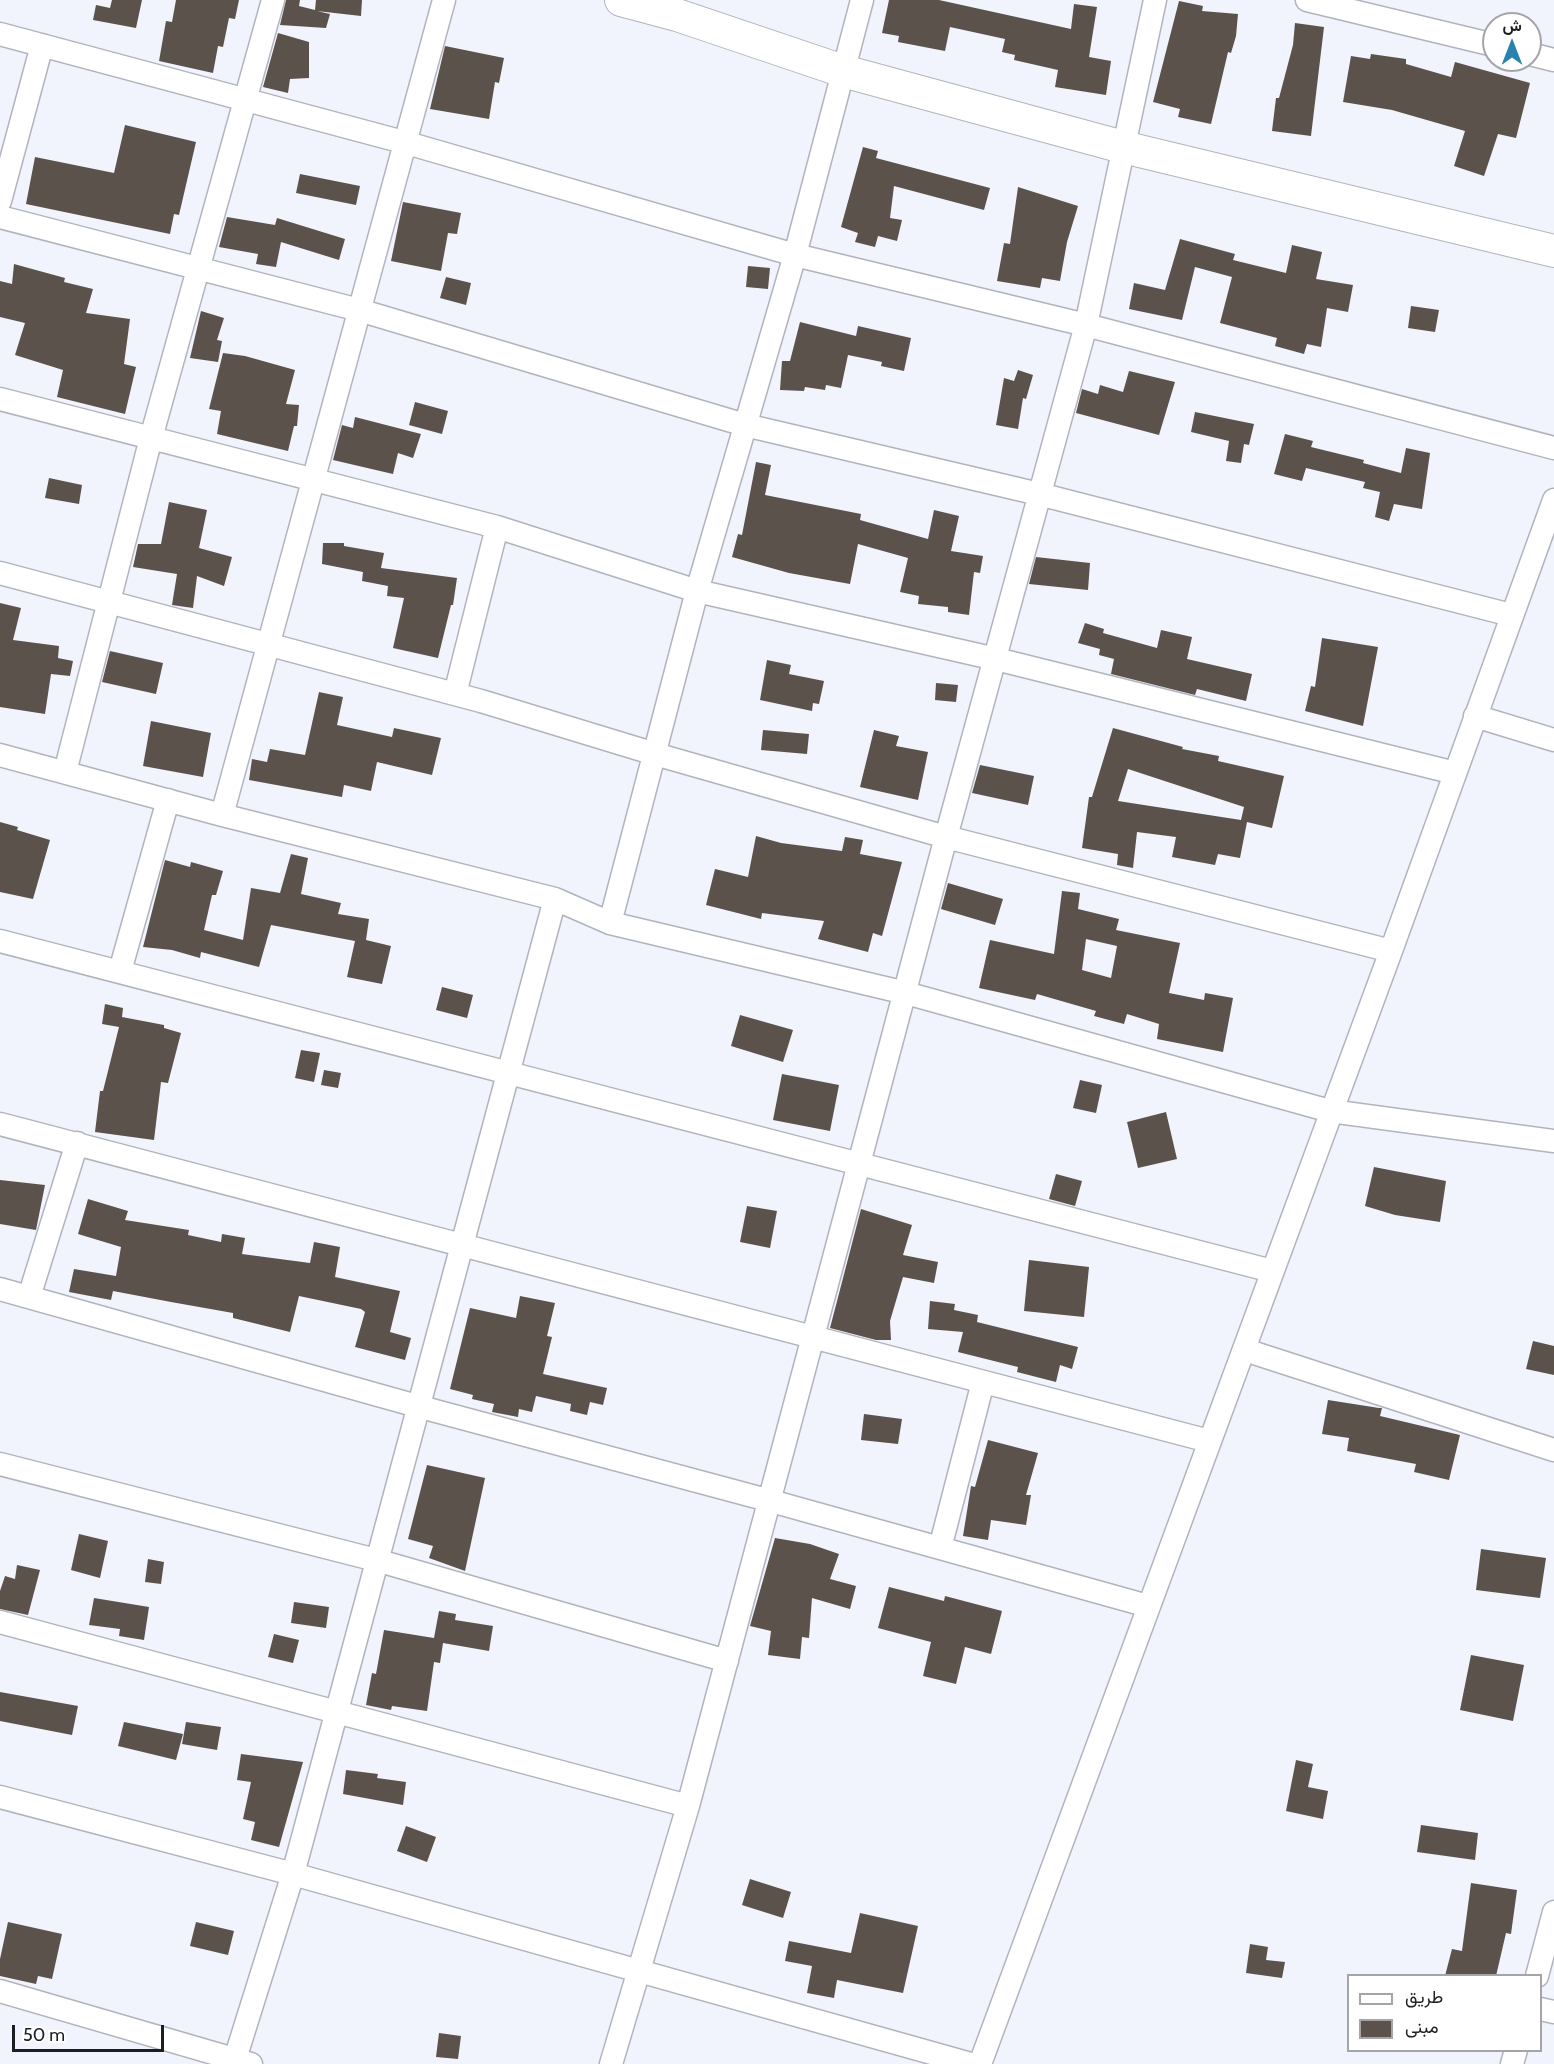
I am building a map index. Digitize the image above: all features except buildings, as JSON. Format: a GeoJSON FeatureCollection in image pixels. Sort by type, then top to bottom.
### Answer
{"type":"FeatureCollection","features":[{"type":"Feature","properties":{"kind":"street"},"geometry":{"type":"LineString","coordinates":[[65,772],[151,438],[200,270],[273,0]]}},
{"type":"Feature","properties":{"kind":"street"},"geometry":{"type":"LineString","coordinates":[[222,815],[359,310],[407,143],[444,0]]}},
{"type":"Feature","properties":{"kind":"street"},"geometry":{"type":"LineString","coordinates":[[621,0],[677,15],[843,71],[1123,147],[1554,252]]}},
{"type":"Feature","properties":{"kind":"street"},"geometry":{"type":"LineString","coordinates":[[610,923],[697,591],[795,255],[862,0]]}},
{"type":"Feature","properties":{"kind":"street"},"geometry":{"type":"LineString","coordinates":[[611,2064],[688,1806],[861,1164],[946,837],[1086,325],[1155,0]]}},
{"type":"Feature","properties":{"kind":"street"},"geometry":{"type":"LineString","coordinates":[[1307,0],[1482,42]]}},
{"type":"Feature","properties":{"kind":"street"},"geometry":{"type":"LineString","coordinates":[[0,34],[407,143],[795,255],[1086,325],[1554,448]]}},
{"type":"Feature","properties":{"kind":"street"},"geometry":{"type":"LineString","coordinates":[[0,201],[42,45]]}},
{"type":"Feature","properties":{"kind":"street"},"geometry":{"type":"LineString","coordinates":[[0,217],[359,310],[745,425],[1039,494],[1511,615]]}},
{"type":"Feature","properties":{"kind":"street"},"geometry":{"type":"LineString","coordinates":[[0,399],[498,527],[697,591],[996,659],[1455,773]]}},
{"type":"Feature","properties":{"kind":"street"},"geometry":{"type":"LineString","coordinates":[[980,2064],[1209,1441],[1245,1350],[1554,500]]}},
{"type":"Feature","properties":{"kind":"street"},"geometry":{"type":"LineString","coordinates":[[455,694],[498,527]]}},
{"type":"Feature","properties":{"kind":"street"},"geometry":{"type":"LineString","coordinates":[[0,573],[455,694],[946,837],[1391,951]]}},
{"type":"Feature","properties":{"kind":"street"},"geometry":{"type":"LineString","coordinates":[[1475,716],[1554,740]]}},
{"type":"Feature","properties":{"kind":"street"},"geometry":{"type":"LineString","coordinates":[[0,754],[222,815],[555,899],[610,923],[906,993],[1330,1111],[1554,1142]]}},
{"type":"Feature","properties":{"kind":"street"},"geometry":{"type":"LineString","coordinates":[[120,972],[168,800]]}},
{"type":"Feature","properties":{"kind":"street"},"geometry":{"type":"LineString","coordinates":[[0,1991],[243,2062],[417,1406],[555,899]]}},
{"type":"Feature","properties":{"kind":"street"},"geometry":{"type":"LineString","coordinates":[[0,940],[1272,1271]]}},
{"type":"Feature","properties":{"kind":"street"},"geometry":{"type":"LineString","coordinates":[[0,1124],[461,1243],[814,1339],[1209,1441]]}},
{"type":"Feature","properties":{"kind":"street"},"geometry":{"type":"LineString","coordinates":[[29,1297],[77,1143]]}},
{"type":"Feature","properties":{"kind":"street"},"geometry":{"type":"LineString","coordinates":[[0,1289],[417,1406],[771,1500],[1148,1606]]}},
{"type":"Feature","properties":{"kind":"street"},"geometry":{"type":"LineString","coordinates":[[1245,1350],[1554,1450]]}},
{"type":"Feature","properties":{"kind":"street"},"geometry":{"type":"LineString","coordinates":[[940,1548],[983,1382]]}},
{"type":"Feature","properties":{"kind":"street"},"geometry":{"type":"LineString","coordinates":[[0,1464],[376,1560],[727,1661]]}},
{"type":"Feature","properties":{"kind":"street"},"geometry":{"type":"LineString","coordinates":[[0,1622],[688,1806]]}},
{"type":"Feature","properties":{"kind":"street"},"geometry":{"type":"LineString","coordinates":[[0,1797],[292,1874],[971,2064]]}},
{"type":"Feature","properties":{"kind":"street"},"geometry":{"type":"LineString","coordinates":[[1538,1974],[1554,1912]]}}]}
